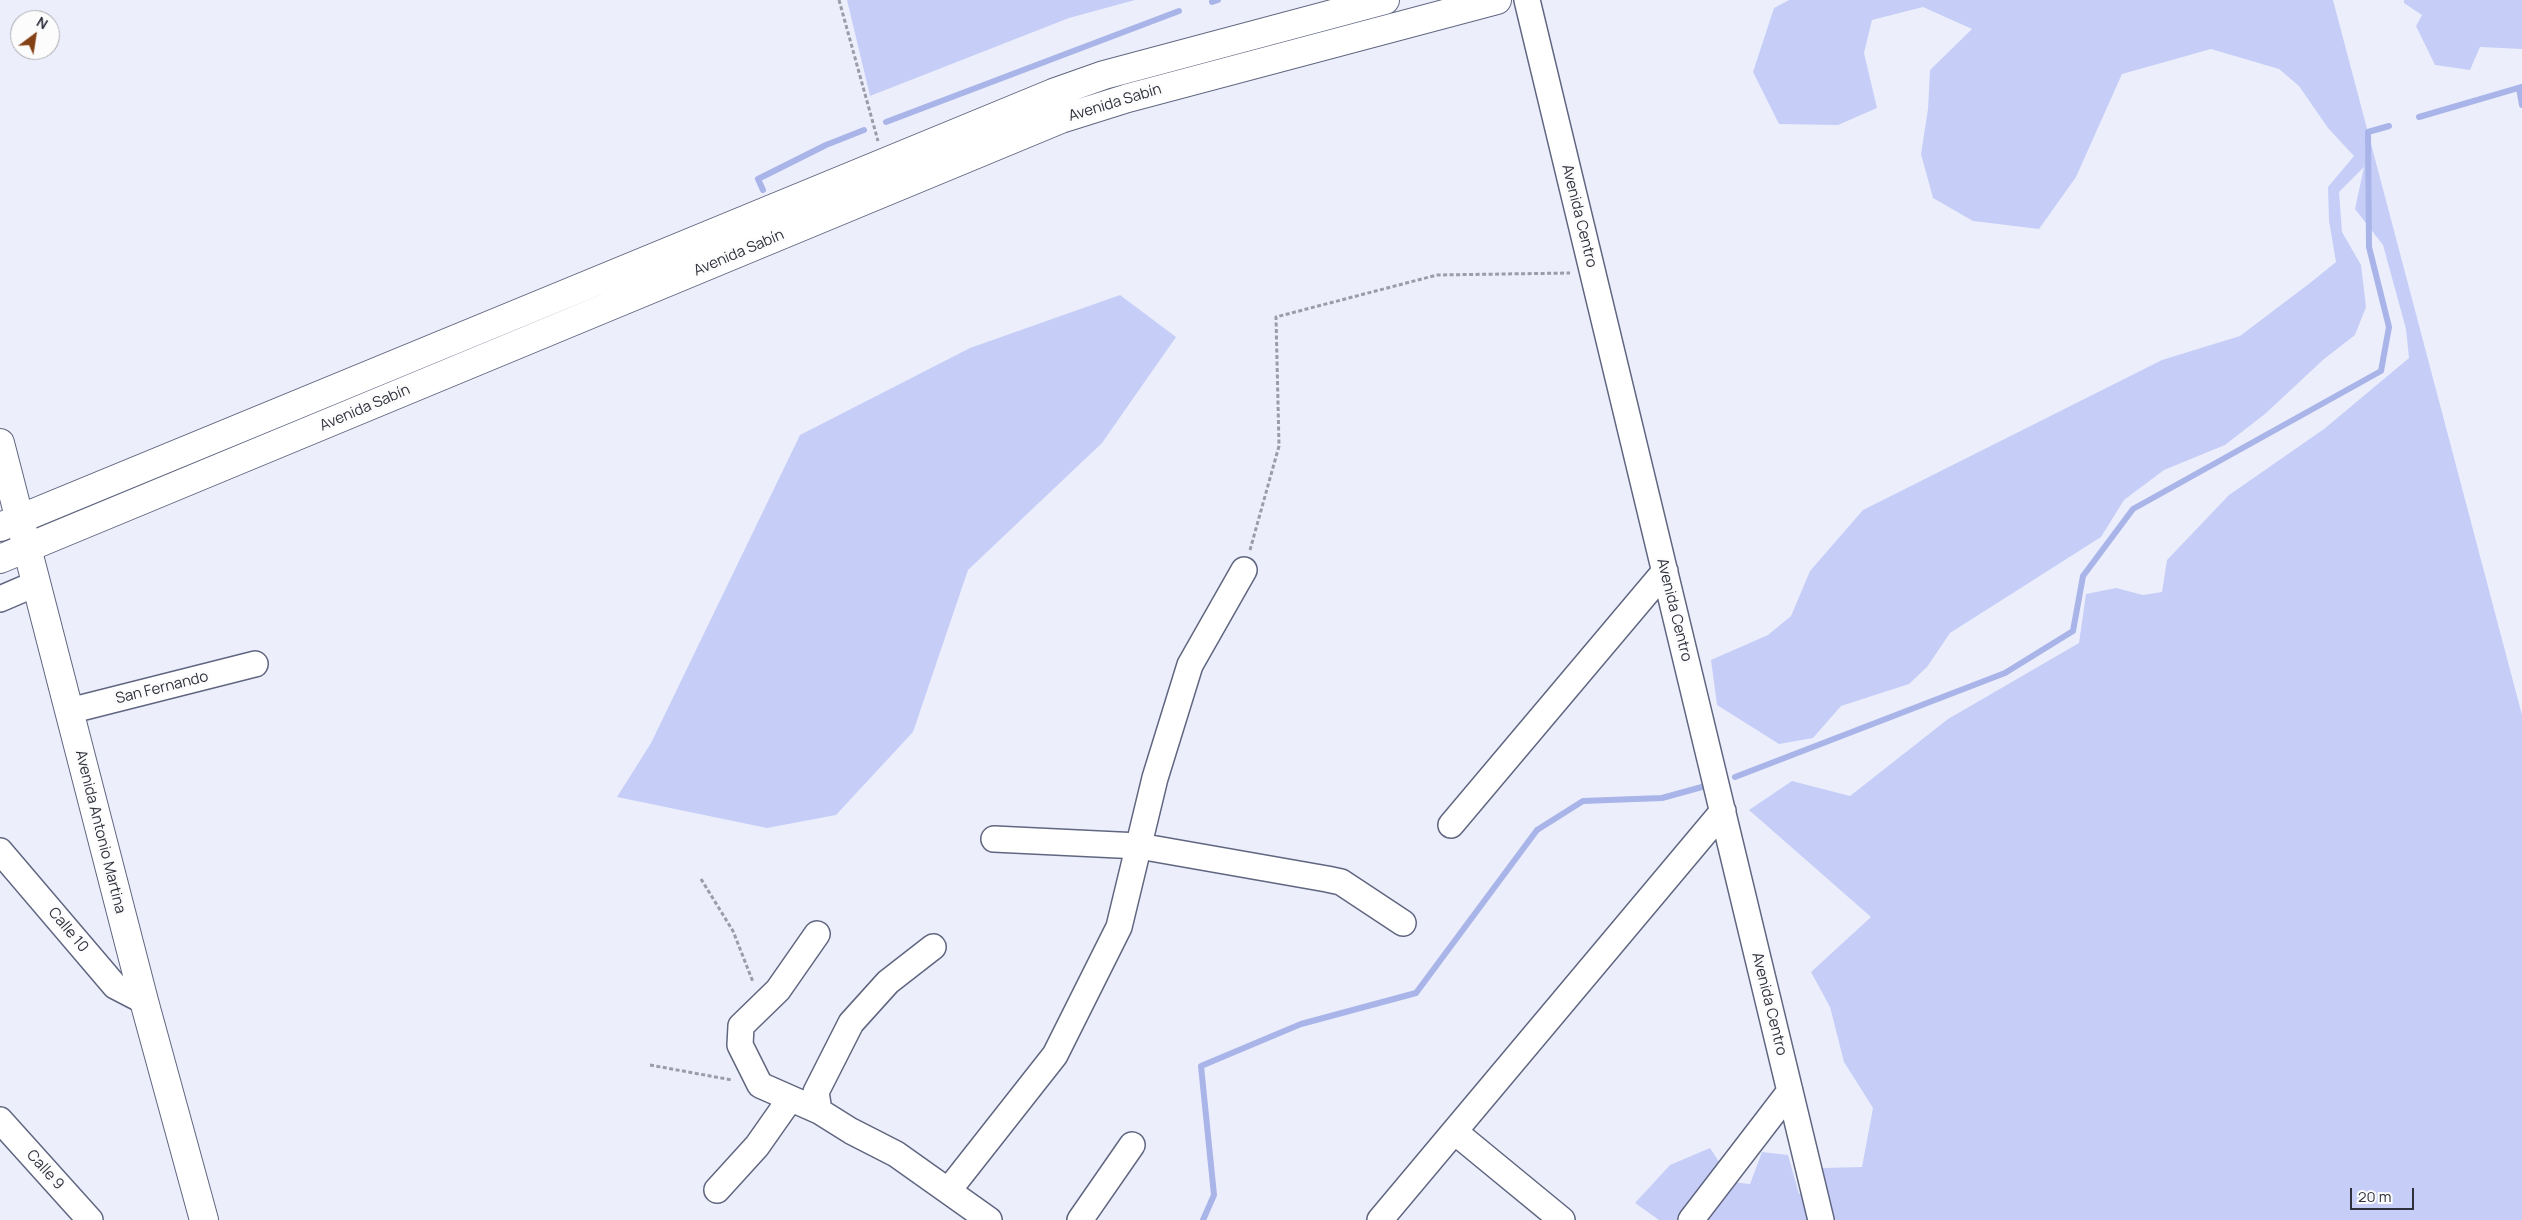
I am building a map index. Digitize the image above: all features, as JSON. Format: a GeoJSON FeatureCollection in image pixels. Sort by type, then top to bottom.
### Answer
{"type":"FeatureCollection","features":[{"type":"Feature","properties":{"kind":"main road","name":"Avenida Sabín"},"geometry":{"type":"LineString","coordinates":[[10,522],[1053,93],[1104,75],[1385,0]]}},
{"type":"Feature","properties":{"kind":"main road","name":"Avenida Sabín"},"geometry":{"type":"LineString","coordinates":[[0,559],[1061,119],[1128,98],[1496,0]]}},
{"type":"Feature","properties":{"kind":"main road","name":"Avenida Antonio Martina"},"geometry":{"type":"LineString","coordinates":[[0,443],[10,522],[28,548],[35,584],[204,1220]]}},
{"type":"Feature","properties":{"kind":"street","name":"Avenida Centro"},"geometry":{"type":"LineString","coordinates":[[1527,0],[1821,1220]]}},
{"type":"Feature","properties":{"kind":"street"},"geometry":{"type":"LineString","coordinates":[[948,1191],[1055,1055],[1119,927],[1155,778],[1190,665],[1244,570]]}},
{"type":"Feature","properties":{"kind":"street"},"geometry":{"type":"LineString","coordinates":[[1451,825],[1665,571]]}},
{"type":"Feature","properties":{"kind":"street"},"geometry":{"type":"LineString","coordinates":[[0,599],[35,584]]}},
{"type":"Feature","properties":{"kind":"street","name":"San Fernando"},"geometry":{"type":"LineString","coordinates":[[69,712],[255,664]]}},
{"type":"Feature","properties":{"kind":"street"},"geometry":{"type":"LineString","coordinates":[[1380,1220],[1723,811]]}},
{"type":"Feature","properties":{"kind":"street"},"geometry":{"type":"LineString","coordinates":[[994,839],[1139,846],[1341,882],[1403,923]]}},
{"type":"Feature","properties":{"kind":"street","name":"Calle 10"},"geometry":{"type":"LineString","coordinates":[[0,851],[115,986],[144,1000]]}},
{"type":"Feature","properties":{"kind":"street"},"geometry":{"type":"LineString","coordinates":[[817,934],[778,990],[741,1026],[740,1045],[760,1085],[819,1111],[851,1131],[896,1154],[987,1220]]}},
{"type":"Feature","properties":{"kind":"street"},"geometry":{"type":"LineString","coordinates":[[819,1111],[816,1092],[851,1023],[888,982],[933,947]]}},
{"type":"Feature","properties":{"kind":"street"},"geometry":{"type":"LineString","coordinates":[[1691,1220],[1790,1091]]}},
{"type":"Feature","properties":{"kind":"street"},"geometry":{"type":"LineString","coordinates":[[716,1190],[758,1146],[790,1099]]}},
{"type":"Feature","properties":{"kind":"street","name":"Calle 9"},"geometry":{"type":"LineString","coordinates":[[0,1120],[90,1220]]}},
{"type":"Feature","properties":{"kind":"street"},"geometry":{"type":"LineString","coordinates":[[1455,1132],[1562,1220]]}},
{"type":"Feature","properties":{"kind":"street"},"geometry":{"type":"LineString","coordinates":[[1080,1220],[1132,1145]]}},
{"type":"Feature","properties":{"kind":"path"},"geometry":{"type":"LineString","coordinates":[[838,0],[885,163]]}},
{"type":"Feature","properties":{"kind":"path"},"geometry":{"type":"LineString","coordinates":[[1244,570],[1279,446],[1276,317],[1437,275],[1593,273]]}},
{"type":"Feature","properties":{"kind":"path"},"geometry":{"type":"LineString","coordinates":[[701,880],[733,931],[762,1006]]}},
{"type":"Feature","properties":{"kind":"path"},"geometry":{"type":"LineString","coordinates":[[650,1065],[760,1085]]}},
{"type":"Feature","properties":{"kind":"shaded area"},"geometry":{"type":"Polygon","coordinates":[[[847,0],[1135,0],[1069,18],[870,96],[847,0]]]}},
{"type":"Feature","properties":{"kind":"shaded area"},"geometry":{"type":"Polygon","coordinates":[[[1789,0],[2333,0],[2522,715],[2522,1220],[1659,1220],[1635,1203],[1670,1165],[1710,1148],[1732,1182],[1750,1184],[1762,1152],[1788,1155],[1799,1194],[1823,1168],[1862,1167],[1873,1108],[1844,1062],[1830,1007],[1811,972],[1871,917],[1749,810],[1792,781],[1850,796],[1948,719],[2079,643],[2086,594],[2116,588],[2143,595],[2162,592],[2167,560],[2229,495],[2324,429],[2409,358],[2406,329],[2383,245],[2355,209],[2364,167],[2339,192],[2342,232],[2361,265],[2366,307],[2355,335],[2324,359],[2265,414],[2225,445],[2164,470],[2124,500],[2101,537],[1950,633],[1927,667],[1909,684],[1841,706],[1813,738],[1779,744],[1717,705],[1711,660],[1768,635],[1791,616],[1810,571],[1863,510],[2162,360],[2240,336],[2310,283],[2336,262],[2329,221],[2328,187],[2354,156],[2328,128],[2299,86],[2279,69],[2211,49],[2122,74],[2076,177],[2039,229],[1973,221],[1933,198],[1921,154],[1928,109],[1930,70],[1972,29],[1923,7],[1872,20],[1864,53],[1877,108],[1838,125],[1779,124],[1753,72],[1774,8],[1789,0]]]}},
{"type":"Feature","properties":{"kind":"shaded area"},"geometry":{"type":"Polygon","coordinates":[[[2404,0],[2522,0],[2522,49],[2480,47],[2470,70],[2435,65],[2416,26],[2422,15],[2404,3],[2404,0]]]}},
{"type":"Feature","properties":{"kind":"shaded area"},"geometry":{"type":"Polygon","coordinates":[[[1120,295],[1176,337],[1102,443],[968,570],[913,732],[836,815],[767,828],[617,797],[651,743],[800,435],[970,348],[1120,295]]]}},
{"type":"Feature","properties":{"kind":"waterway"},"geometry":{"type":"LineString","coordinates":[[1212,2],[1218,0]]}},
{"type":"Feature","properties":{"kind":"waterway"},"geometry":{"type":"LineString","coordinates":[[886,122],[1179,11]]}},
{"type":"Feature","properties":{"kind":"waterway"},"geometry":{"type":"LineString","coordinates":[[2419,117],[2522,87]]}},
{"type":"Feature","properties":{"kind":"waterway"},"geometry":{"type":"LineString","coordinates":[[2519,88],[2522,105]]}},
{"type":"Feature","properties":{"kind":"waterway"},"geometry":{"type":"LineString","coordinates":[[1735,777],[2005,673],[2073,631],[2083,576],[2133,509],[2381,371],[2389,327],[2369,247],[2368,132],[2389,126]]}},
{"type":"Feature","properties":{"kind":"waterway"},"geometry":{"type":"LineString","coordinates":[[763,190],[758,179],[826,145],[864,130]]}},
{"type":"Feature","properties":{"kind":"waterway"},"geometry":{"type":"LineString","coordinates":[[1203,1220],[1214,1195],[1201,1066],[1301,1024],[1416,993],[1537,830],[1583,801],[1662,798],[1702,787]]}}]}
